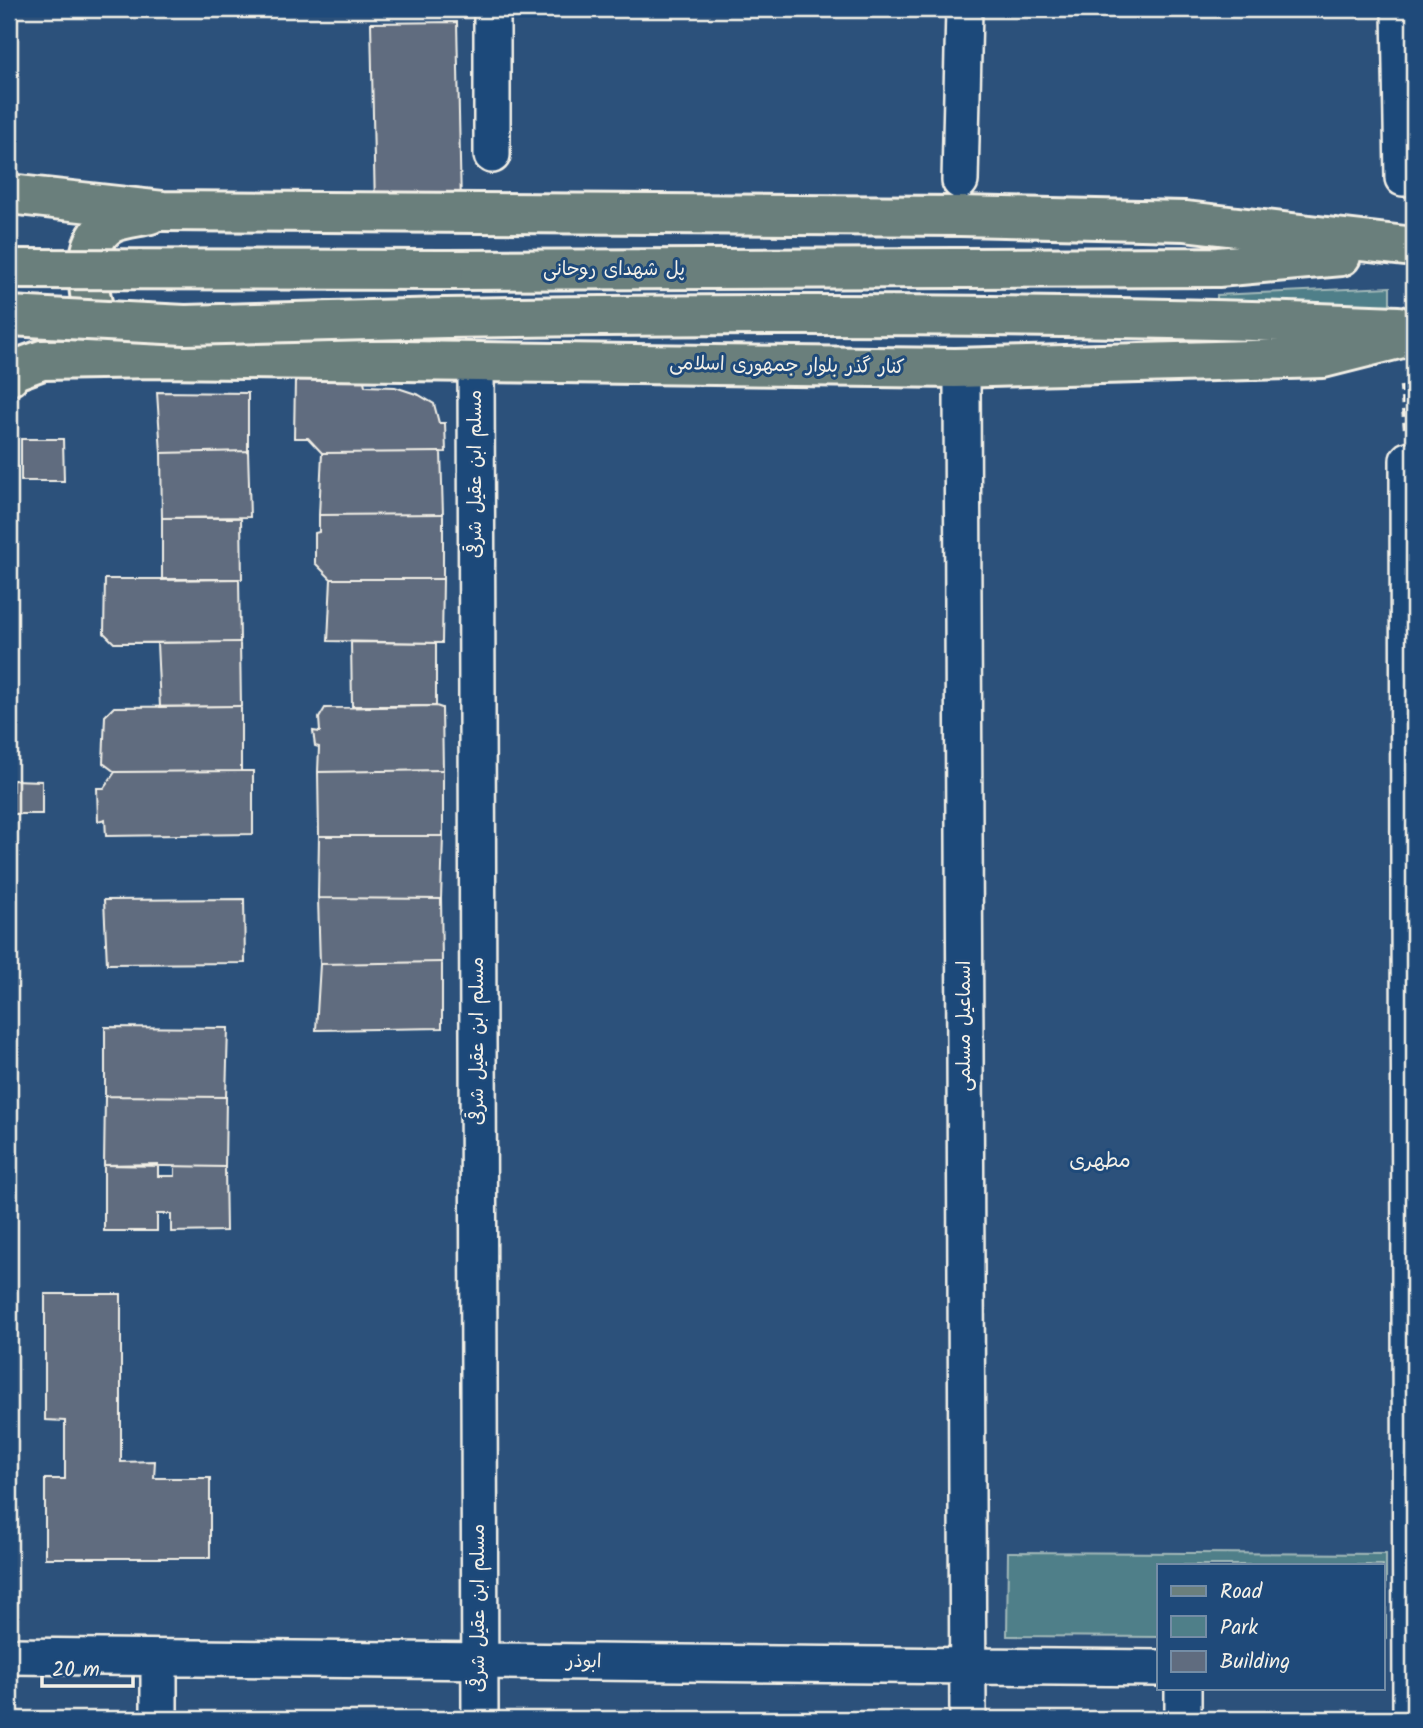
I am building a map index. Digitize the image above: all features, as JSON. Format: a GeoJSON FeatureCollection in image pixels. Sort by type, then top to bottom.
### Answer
{"type":"FeatureCollection","features":[{"type":"Feature","properties":{"kind":"main road"},"geometry":{"type":"LineString","coordinates":[[9,194],[163,211],[960,216],[1185,221],[1414,248]]}},
{"type":"Feature","properties":{"kind":"main road"},"geometry":{"type":"LineString","coordinates":[[158,358],[113,346],[101,331],[94,315],[89,263],[94,240],[110,223],[163,211]]}},
{"type":"Feature","properties":{"kind":"main road","name":"پل شهدای روحانی"},"geometry":{"type":"LineString","coordinates":[[9,269],[1218,267],[1414,248]]}},
{"type":"Feature","properties":{"kind":"main road"},"geometry":{"type":"LineString","coordinates":[[9,316],[185,325],[611,315],[1209,318],[1414,327]]}},
{"type":"Feature","properties":{"kind":"main road","name":"کنار گذر بلوار جمهوری اسلامی"},"geometry":{"type":"LineString","coordinates":[[158,358],[955,368],[1324,358],[1414,335]]}},
{"type":"Feature","properties":{"kind":"main road"},"geometry":{"type":"LineString","coordinates":[[9,376],[12,371],[41,360],[158,358]]}},
{"type":"Feature","properties":{"kind":"street"},"geometry":{"type":"LineString","coordinates":[[492,9],[492,155]]}},
{"type":"Feature","properties":{"kind":"street"},"geometry":{"type":"LineString","coordinates":[[960,181],[964,9]]}},
{"type":"Feature","properties":{"kind":"street"},"geometry":{"type":"LineString","coordinates":[[1400,9],[1407,68],[1402,178]]}},
{"type":"Feature","properties":{"kind":"street","name":"مسلم ابن عقیل شرقی"},"geometry":{"type":"LineString","coordinates":[[476,363],[480,1719]]}},
{"type":"Feature","properties":{"kind":"street","name":"اسماعیل مسلمی"},"geometry":{"type":"LineString","coordinates":[[962,385],[968,1719]]}},
{"type":"Feature","properties":{"kind":"street"},"geometry":{"type":"LineString","coordinates":[[1408,460],[1412,1080],[1403,1670],[1411,1719]]}},
{"type":"Feature","properties":{"kind":"street","name":"ابوذر"},"geometry":{"type":"LineString","coordinates":[[9,1656],[1157,1668]]}},
{"type":"Feature","properties":{"kind":"street"},"geometry":{"type":"LineString","coordinates":[[159,1658],[159,1719]]}},
{"type":"Feature","properties":{"kind":"street"},"geometry":{"type":"LineString","coordinates":[[1183,1690],[1183,1719]]}},
{"type":"Feature","properties":{"kind":"path"},"geometry":{"type":"LineString","coordinates":[[1401,386],[1408,460]]}},
{"type":"Feature","properties":{"kind":"green space"},"geometry":{"type":"Polygon","coordinates":[[[1390,287],[1390,307],[1217,303],[1217,295],[1390,287]]]}},
{"type":"Feature","properties":{"kind":"green space"},"geometry":{"type":"Polygon","coordinates":[[[1008,1552],[1386,1554],[1386,1638],[1384,1564],[1157,1564],[1157,1637],[1007,1636],[1008,1552]]]}},
{"type":"Feature","properties":{"kind":"building"},"geometry":{"type":"Polygon","coordinates":[[[457,22],[461,205],[375,207],[371,23],[457,22]]]}},
{"type":"Feature","properties":{"kind":"building"},"geometry":{"type":"Polygon","coordinates":[[[295,379],[364,381],[365,386],[395,387],[419,395],[434,404],[439,423],[445,423],[446,452],[322,453],[308,438],[294,438],[295,379]]]}},
{"type":"Feature","properties":{"kind":"building"},"geometry":{"type":"Polygon","coordinates":[[[157,392],[248,393],[248,451],[161,453],[157,392]]]}},
{"type":"Feature","properties":{"kind":"building"},"geometry":{"type":"Polygon","coordinates":[[[21,439],[63,439],[64,481],[21,481],[21,439]]]}},
{"type":"Feature","properties":{"kind":"building"},"geometry":{"type":"Polygon","coordinates":[[[248,451],[250,517],[162,518],[161,453],[248,451]]]}},
{"type":"Feature","properties":{"kind":"building"},"geometry":{"type":"Polygon","coordinates":[[[441,452],[443,514],[319,515],[322,453],[441,452]]]}},
{"type":"Feature","properties":{"kind":"building"},"geometry":{"type":"Polygon","coordinates":[[[443,514],[443,579],[331,579],[315,563],[315,533],[319,532],[319,515],[443,514]]]}},
{"type":"Feature","properties":{"kind":"building"},"geometry":{"type":"Polygon","coordinates":[[[162,518],[241,518],[242,579],[162,580],[162,518]]]}},
{"type":"Feature","properties":{"kind":"building"},"geometry":{"type":"Polygon","coordinates":[[[105,579],[239,579],[240,642],[114,643],[104,633],[105,579]]]}},
{"type":"Feature","properties":{"kind":"building"},"geometry":{"type":"Polygon","coordinates":[[[331,579],[443,579],[442,643],[328,641],[331,579]]]}},
{"type":"Feature","properties":{"kind":"building"},"geometry":{"type":"Polygon","coordinates":[[[240,642],[241,706],[160,707],[157,643],[240,642]]]}},
{"type":"Feature","properties":{"kind":"building"},"geometry":{"type":"Polygon","coordinates":[[[351,642],[436,643],[436,706],[352,706],[351,642]]]}},
{"type":"Feature","properties":{"kind":"building"},"geometry":{"type":"Polygon","coordinates":[[[241,706],[241,771],[115,772],[103,763],[105,716],[114,707],[241,706]]]}},
{"type":"Feature","properties":{"kind":"building"},"geometry":{"type":"Polygon","coordinates":[[[325,708],[442,708],[443,770],[318,772],[319,747],[315,746],[313,731],[320,732],[319,718],[325,708]]]}},
{"type":"Feature","properties":{"kind":"building"},"geometry":{"type":"Polygon","coordinates":[[[443,770],[443,836],[319,836],[318,772],[443,770]]]}},
{"type":"Feature","properties":{"kind":"building"},"geometry":{"type":"Polygon","coordinates":[[[253,771],[253,834],[106,836],[105,819],[98,821],[97,788],[104,788],[115,772],[253,771]]]}},
{"type":"Feature","properties":{"kind":"building"},"geometry":{"type":"Polygon","coordinates":[[[13,780],[42,781],[42,814],[13,814],[13,780]]]}},
{"type":"Feature","properties":{"kind":"building"},"geometry":{"type":"Polygon","coordinates":[[[319,836],[443,836],[441,899],[318,898],[319,836]]]}},
{"type":"Feature","properties":{"kind":"building"},"geometry":{"type":"Polygon","coordinates":[[[318,898],[441,899],[442,962],[320,964],[318,898]]]}},
{"type":"Feature","properties":{"kind":"building"},"geometry":{"type":"Polygon","coordinates":[[[244,899],[245,963],[107,964],[104,900],[244,899]]]}},
{"type":"Feature","properties":{"kind":"building"},"geometry":{"type":"Polygon","coordinates":[[[442,962],[442,1028],[316,1030],[320,964],[442,962]]]}},
{"type":"Feature","properties":{"kind":"building"},"geometry":{"type":"Polygon","coordinates":[[[105,1027],[228,1028],[226,1097],[105,1096],[105,1027]]]}},
{"type":"Feature","properties":{"kind":"building"},"geometry":{"type":"Polygon","coordinates":[[[105,1096],[226,1097],[225,1167],[104,1165],[105,1096]]]}},
{"type":"Feature","properties":{"kind":"building"},"geometry":{"type":"Polygon","coordinates":[[[158,1164],[158,1176],[175,1176],[175,1167],[225,1167],[226,1231],[171,1232],[171,1214],[157,1214],[157,1231],[104,1231],[104,1165],[158,1164]]]}},
{"type":"Feature","properties":{"kind":"building"},"geometry":{"type":"Polygon","coordinates":[[[45,1294],[121,1294],[121,1462],[155,1461],[154,1478],[210,1478],[210,1558],[45,1558],[45,1479],[65,1479],[65,1421],[45,1420],[45,1294]]]}},
{"type":"Feature","properties":{"kind":"district","name":"مطهری"},"geometry":{"type":"Point","coordinates":[1100,1161]}}]}
